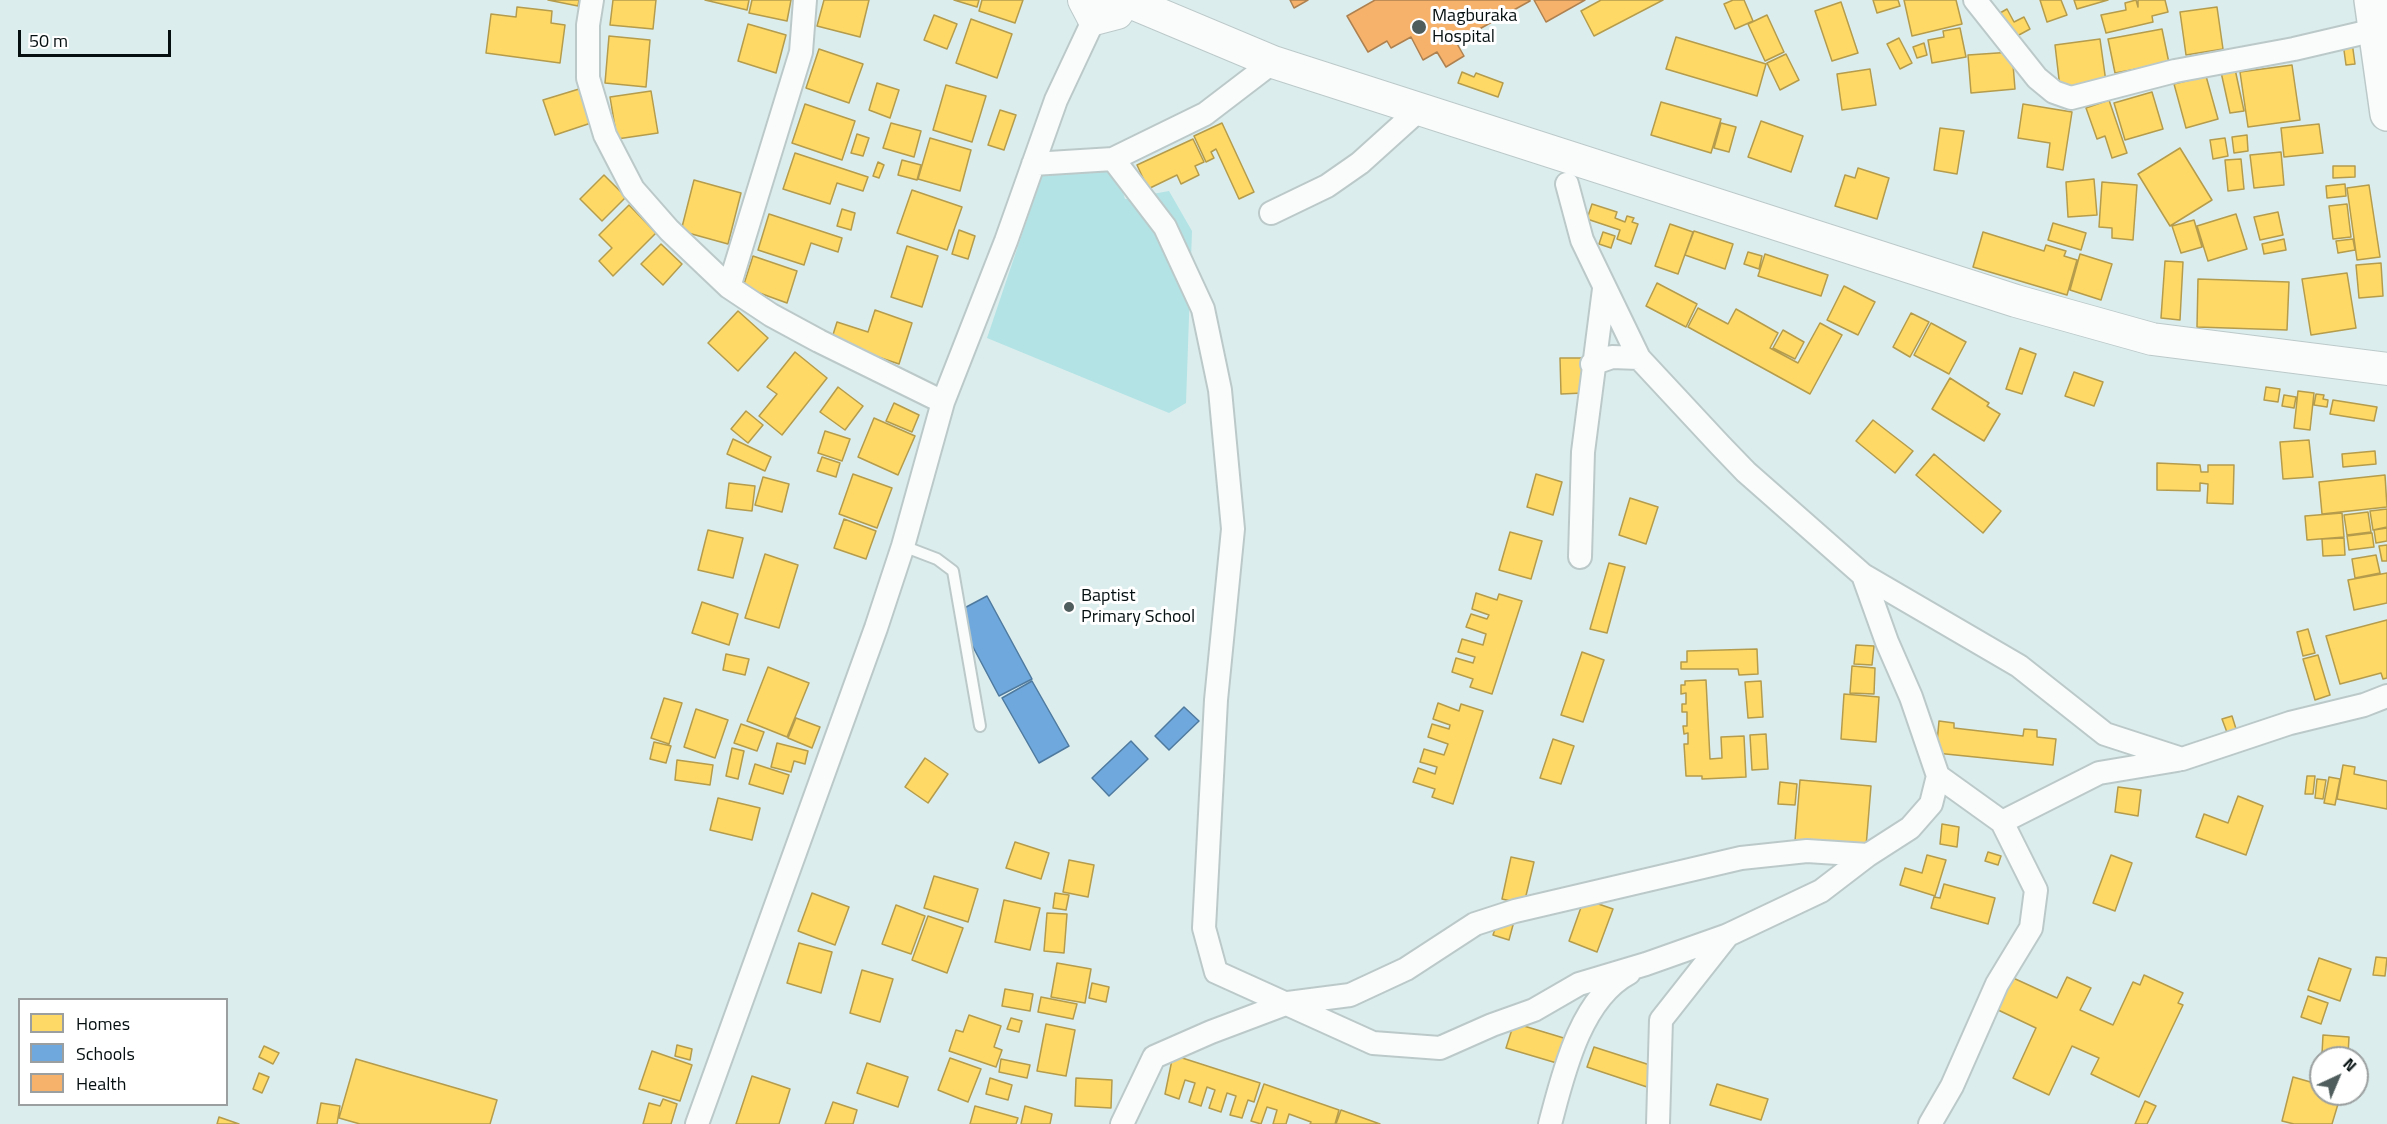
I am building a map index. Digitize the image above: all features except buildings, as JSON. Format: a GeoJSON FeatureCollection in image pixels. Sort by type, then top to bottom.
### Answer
{"type":"FeatureCollection","features":[{"type":"Feature","properties":{"kind":"main road"},"geometry":{"type":"LineString","coordinates":[[2373,15],[2387,114]]}},
{"type":"Feature","properties":{"kind":"street"},"geometry":{"type":"LineString","coordinates":[[592,0],[588,25],[588,78],[605,135],[633,189],[669,230],[729,287],[771,315],[819,341],[943,402]]}},
{"type":"Feature","properties":{"kind":"street"},"geometry":{"type":"LineString","coordinates":[[729,287],[801,52],[805,0]]}},
{"type":"Feature","properties":{"kind":"street"},"geometry":{"type":"LineString","coordinates":[[697,1124],[876,628],[903,546],[943,402],[1089,10],[1117,13],[1125,0],[1273,62],[2016,302],[2152,339],[2387,369]]}},
{"type":"Feature","properties":{"kind":"street"},"geometry":{"type":"LineString","coordinates":[[1975,0],[2037,78],[2054,92],[2071,98],[2175,71],[2294,50],[2373,15]]}},
{"type":"Feature","properties":{"kind":"street"},"geometry":{"type":"LineString","coordinates":[[1033,164],[1113,159],[1205,114],[1273,62]]}},
{"type":"Feature","properties":{"kind":"street"},"geometry":{"type":"LineString","coordinates":[[1271,213],[1327,186],[1360,163],[1421,108]]}},
{"type":"Feature","properties":{"kind":"street"},"geometry":{"type":"LineString","coordinates":[[1113,159],[1165,227],[1170,237],[1203,309],[1220,390],[1233,529],[1215,700],[1204,928],[1216,972],[1373,1043],[1440,1048],[1492,1025],[1534,1010],[1579,984],[1647,964],[1728,935],[1821,891],[1868,855],[1910,828],[1931,804],[1938,776],[1911,697],[1887,642],[1863,575]]}},
{"type":"Feature","properties":{"kind":"street"},"geometry":{"type":"LineString","coordinates":[[1567,184],[1582,240],[1639,358],[1746,472],[1863,575],[2019,666],[2105,734],[2182,759]]}},
{"type":"Feature","properties":{"kind":"street"},"geometry":{"type":"LineString","coordinates":[[1580,557],[1582,452],[1592,364],[1604,289]]}},
{"type":"Feature","properties":{"kind":"street"},"geometry":{"type":"LineString","coordinates":[[1592,364],[1612,357],[1639,358]]}},
{"type":"Feature","properties":{"kind":"street"},"geometry":{"type":"LineString","coordinates":[[2002,822],[2099,773],[2182,759],[2289,723],[2364,705],[2387,696]]}},
{"type":"Feature","properties":{"kind":"street"},"geometry":{"type":"LineString","coordinates":[[1930,1124],[1952,1086],[1997,984],[2031,927],[2036,890],[2002,822],[1938,776]]}},
{"type":"Feature","properties":{"kind":"street"},"geometry":{"type":"LineString","coordinates":[[1122,1124],[1154,1057],[1211,1032],[1288,1004],[1350,996],[1406,969],[1475,924],[1574,896],[1741,858],[1807,851],[1868,855]]}},
{"type":"Feature","properties":{"kind":"street"},"geometry":{"type":"LineString","coordinates":[[1658,1124],[1661,1020],[1728,935]]}},
{"type":"Feature","properties":{"kind":"street"},"geometry":{"type":"LineString","coordinates":[[1550,1124],[1581,1025],[1616,980],[1647,964]]}},
{"type":"Feature","properties":{"kind":"lane"},"geometry":{"type":"LineString","coordinates":[[903,546],[938,559],[953,571],[980,726]]}},
{"type":"Feature","properties":{"kind":"shaded area"},"geometry":{"type":"Polygon","coordinates":[[[1117,171],[1125,199],[1169,191],[1192,231],[1186,403],[1169,413],[987,338],[1043,172],[1117,171]]]}},
{"type":"Feature","properties":{"kind":"place","name":"Magburaka Hospital"},"geometry":{"type":"Point","coordinates":[1419,27]}},
{"type":"Feature","properties":{"kind":"place","name":"Baptist Primary School"},"geometry":{"type":"Point","coordinates":[1069,607]}}]}
